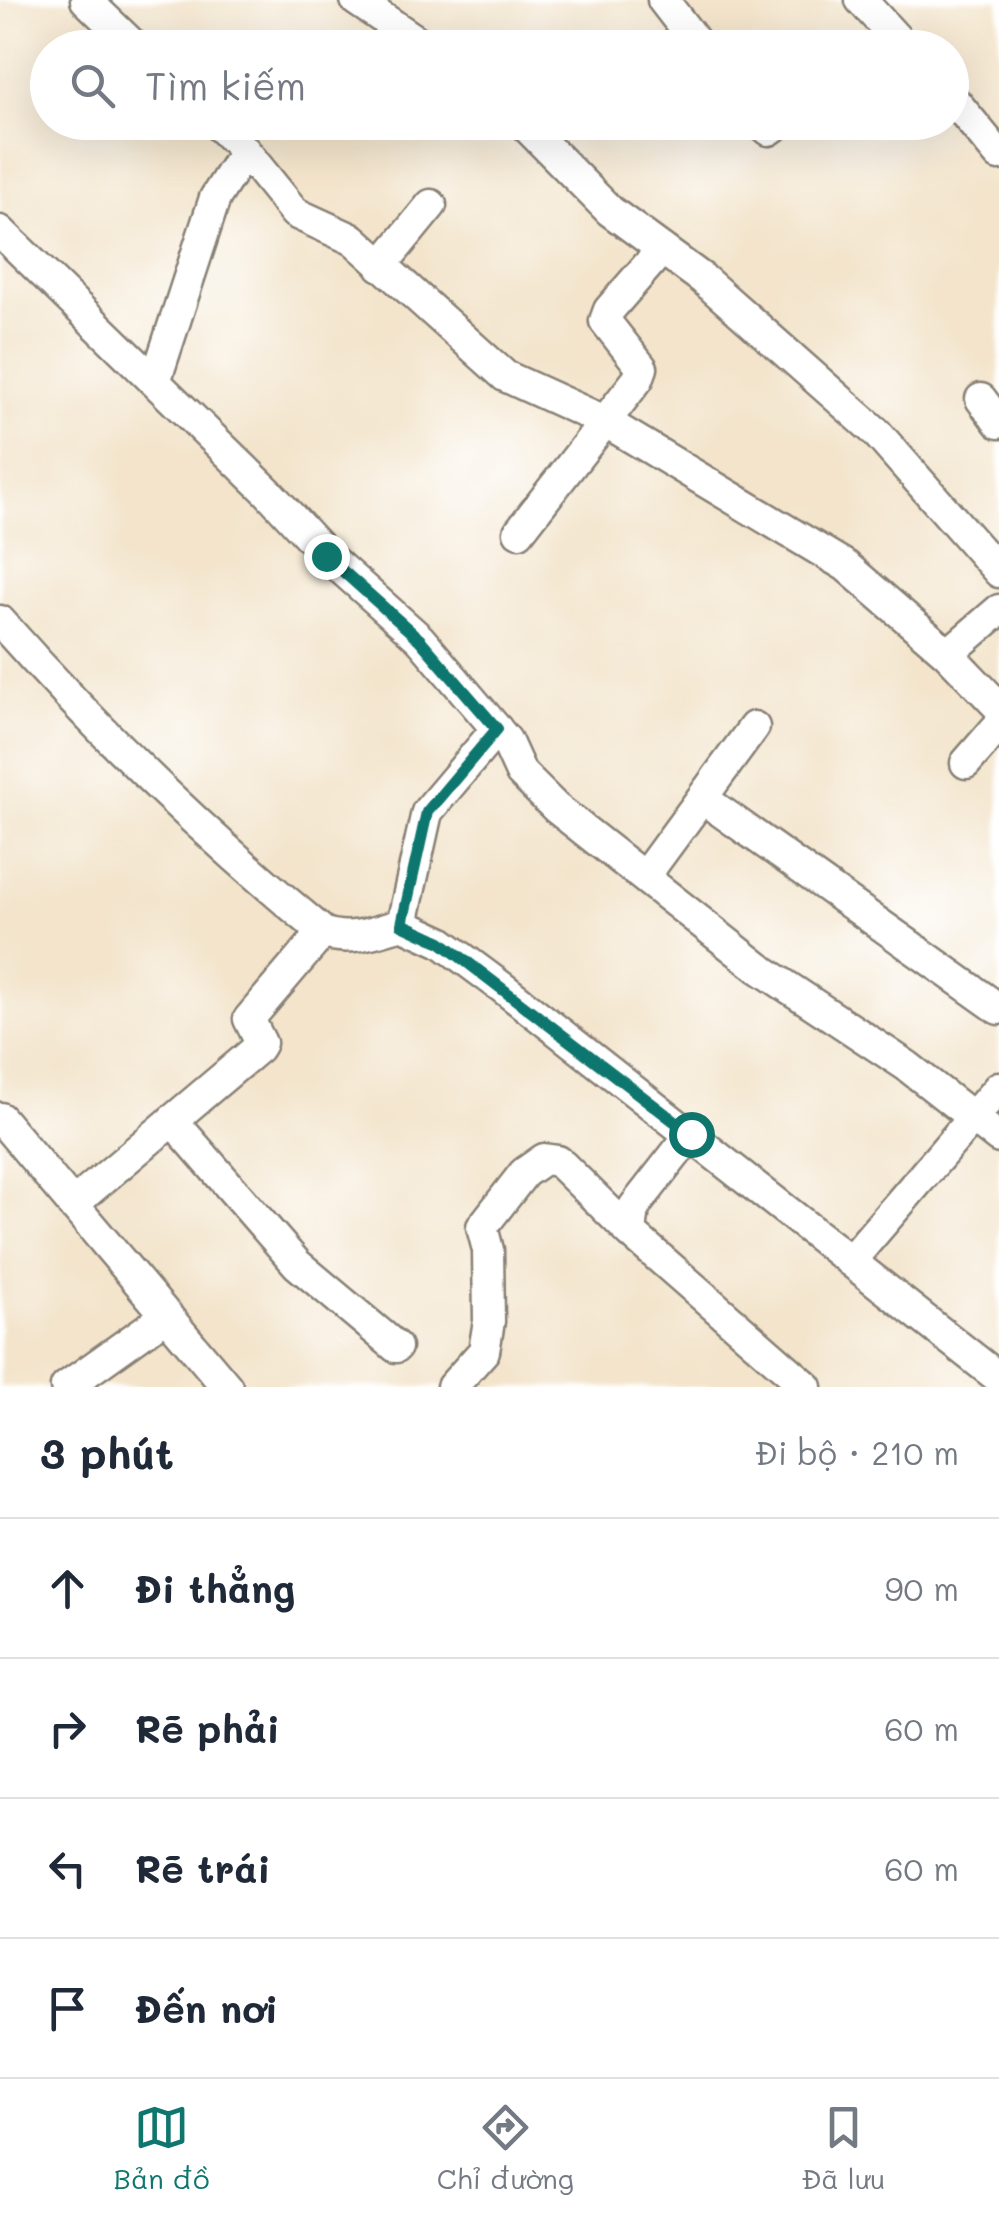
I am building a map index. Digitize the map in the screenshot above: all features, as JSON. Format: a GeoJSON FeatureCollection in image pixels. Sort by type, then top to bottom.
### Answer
{"type":"FeatureCollection","features":[{"type":"Feature","properties":{"kind":"street"},"geometry":{"type":"LineString","coordinates":[[86,0],[117,30]]}},
{"type":"Feature","properties":{"kind":"street"},"geometry":{"type":"LineString","coordinates":[[356,0],[400,30]]}},
{"type":"Feature","properties":{"kind":"street"},"geometry":{"type":"LineString","coordinates":[[664,0],[686,30]]}},
{"type":"Feature","properties":{"kind":"street"},"geometry":{"type":"LineString","coordinates":[[861,0],[880,30]]}},
{"type":"Feature","properties":{"kind":"street"},"geometry":{"type":"LineString","coordinates":[[969,119],[999,155]]}},
{"type":"Feature","properties":{"kind":"street"},"geometry":{"type":"LineString","coordinates":[[234,140],[296,213],[354,240],[505,376],[606,422],[846,566],[948,654],[999,707]]}},
{"type":"Feature","properties":{"kind":"street"},"geometry":{"type":"LineString","coordinates":[[540,140],[610,211],[703,279],[876,432],[999,572]]}},
{"type":"Feature","properties":{"kind":"street"},"geometry":{"type":"LineString","coordinates":[[156,382],[215,198],[246,152]]}},
{"type":"Feature","properties":{"kind":"street"},"geometry":{"type":"LineString","coordinates":[[381,266],[431,205]]}},
{"type":"Feature","properties":{"kind":"street"},"geometry":{"type":"LineString","coordinates":[[0,231],[156,382],[326,556],[420,640],[497,729],[520,774],[760,968],[906,1066],[999,1138]]}},
{"type":"Feature","properties":{"kind":"street"},"geometry":{"type":"LineString","coordinates":[[519,532],[606,422],[642,368],[608,329],[606,315],[662,249]]}},
{"type":"Feature","properties":{"kind":"street"},"geometry":{"type":"LineString","coordinates":[[948,654],[999,610]]}},
{"type":"Feature","properties":{"kind":"street"},"geometry":{"type":"LineString","coordinates":[[0,621],[134,765],[256,878],[324,932],[333,936],[364,935],[402,924],[441,942],[999,1378]]}},
{"type":"Feature","properties":{"kind":"street"},"geometry":{"type":"LineString","coordinates":[[966,763],[999,725]]}},
{"type":"Feature","properties":{"kind":"street"},"geometry":{"type":"LineString","coordinates":[[644,877],[754,727]]}},
{"type":"Feature","properties":{"kind":"street"},"geometry":{"type":"LineString","coordinates":[[402,924],[427,812],[497,729]]}},
{"type":"Feature","properties":{"kind":"street"},"geometry":{"type":"LineString","coordinates":[[702,798],[999,1009]]}},
{"type":"Feature","properties":{"kind":"street"},"geometry":{"type":"LineString","coordinates":[[72,1205],[258,1048],[261,1043],[249,1019],[324,932]]}},
{"type":"Feature","properties":{"kind":"street"},"geometry":{"type":"LineString","coordinates":[[850,1261],[999,1087]]}},
{"type":"Feature","properties":{"kind":"street"},"geometry":{"type":"LineString","coordinates":[[0,1118],[228,1387]]}},
{"type":"Feature","properties":{"kind":"street"},"geometry":{"type":"LineString","coordinates":[[172,1120],[297,1264],[396,1347]]}},
{"type":"Feature","properties":{"kind":"street"},"geometry":{"type":"LineString","coordinates":[[632,1232],[634,1207],[691,1134]]}},
{"type":"Feature","properties":{"kind":"street"},"geometry":{"type":"LineString","coordinates":[[452,1387],[484,1350],[490,1321],[488,1250],[482,1227],[524,1173],[544,1158],[558,1161],[807,1387]]}},
{"type":"Feature","properties":{"kind":"street"},"geometry":{"type":"LineString","coordinates":[[66,1387],[167,1315]]}},
{"type":"Feature","properties":{"kind":"route"},"geometry":{"type":"LineString","coordinates":[[326,556],[420,640],[497,729],[427,812],[402,924],[441,942],[691,1134]]}}]}
